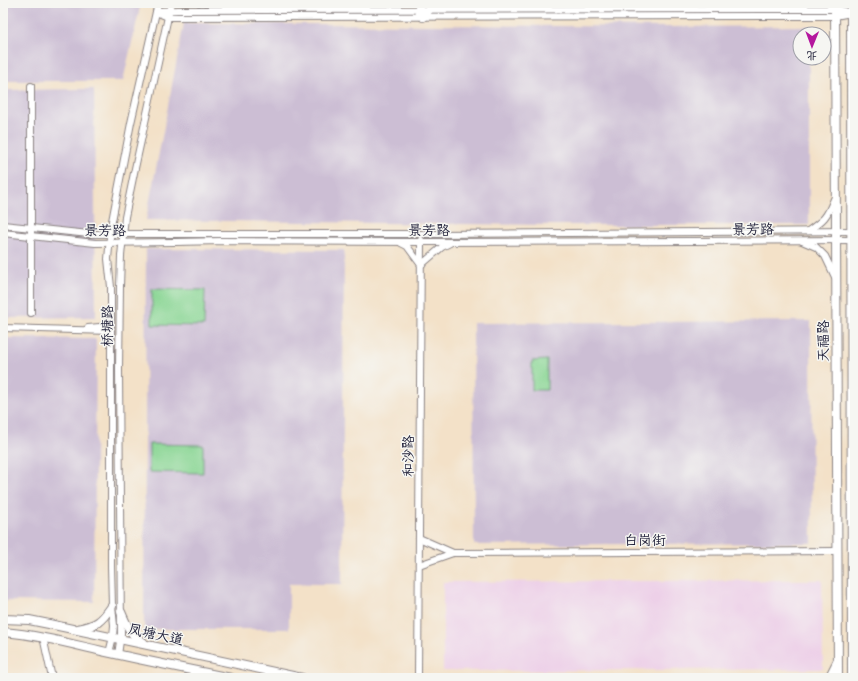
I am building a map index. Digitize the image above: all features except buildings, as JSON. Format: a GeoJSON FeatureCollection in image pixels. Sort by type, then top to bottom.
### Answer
{"type":"FeatureCollection","features":[{"type":"Feature","properties":{"kind":"main road","name":"天福路"},"geometry":{"type":"LineString","coordinates":[[851,3],[853,134],[852,678]]}},
{"type":"Feature","properties":{"kind":"main road"},"geometry":{"type":"LineString","coordinates":[[420,10],[430,6]]}},
{"type":"Feature","properties":{"kind":"main road","name":"天福路"},"geometry":{"type":"LineString","coordinates":[[835,10],[838,678]]}},
{"type":"Feature","properties":{"kind":"main road"},"geometry":{"type":"LineString","coordinates":[[75,629],[87,627],[100,622],[112,606]]}},
{"type":"Feature","properties":{"kind":"main road"},"geometry":{"type":"LineString","coordinates":[[121,612],[132,633],[137,639],[148,646]]}},
{"type":"Feature","properties":{"kind":"main road","name":"凤塘大道"},"geometry":{"type":"LineString","coordinates":[[3,619],[29,620],[75,629],[148,646],[302,678]]}},
{"type":"Feature","properties":{"kind":"main road","name":"凤塘大道"},"geometry":{"type":"LineString","coordinates":[[3,632],[43,637],[114,654],[231,678]]}},
{"type":"Feature","properties":{"kind":"main road"},"geometry":{"type":"LineString","coordinates":[[829,678],[838,659]]}},
{"type":"Feature","properties":{"kind":"street","name":"桥塘路"},"geometry":{"type":"LineString","coordinates":[[117,638],[112,606],[111,287],[108,259],[109,243],[131,123],[158,3]]}},
{"type":"Feature","properties":{"kind":"street","name":"桥塘路"},"geometry":{"type":"LineString","coordinates":[[114,654],[121,612],[119,369],[120,287],[123,234],[134,173],[171,3]]}},
{"type":"Feature","properties":{"kind":"street"},"geometry":{"type":"LineString","coordinates":[[156,12],[170,10],[297,6],[420,10],[835,10]]}},
{"type":"Feature","properties":{"kind":"street"},"geometry":{"type":"LineString","coordinates":[[297,6],[298,17]]}},
{"type":"Feature","properties":{"kind":"street"},"geometry":{"type":"LineString","coordinates":[[430,6],[835,10],[851,13]]}},
{"type":"Feature","properties":{"kind":"street"},"geometry":{"type":"LineString","coordinates":[[156,12],[168,17],[298,17],[420,10]]}},
{"type":"Feature","properties":{"kind":"street"},"geometry":{"type":"LineString","coordinates":[[31,86],[31,313]]}},
{"type":"Feature","properties":{"kind":"street"},"geometry":{"type":"LineString","coordinates":[[852,189],[855,198]]}},
{"type":"Feature","properties":{"kind":"street"},"geometry":{"type":"LineString","coordinates":[[808,231],[822,221],[830,210],[836,195]]}},
{"type":"Feature","properties":{"kind":"street","name":"景芳路"},"geometry":{"type":"LineString","coordinates":[[3,225],[89,234],[421,234],[836,231],[853,236]]}},
{"type":"Feature","properties":{"kind":"street","name":"景芳路"},"geometry":{"type":"LineString","coordinates":[[3,233],[89,243],[221,241],[452,242],[836,240],[853,236]]}},
{"type":"Feature","properties":{"kind":"street","name":"和沙路"},"geometry":{"type":"LineString","coordinates":[[418,678],[421,234]]}},
{"type":"Feature","properties":{"kind":"street"},"geometry":{"type":"LineString","coordinates":[[801,240],[816,247],[825,256],[836,278]]}},
{"type":"Feature","properties":{"kind":"street"},"geometry":{"type":"LineString","coordinates":[[400,242],[406,246],[421,265],[442,247],[452,242]]}},
{"type":"Feature","properties":{"kind":"street"},"geometry":{"type":"LineString","coordinates":[[3,328],[71,330],[94,327],[110,328]]}},
{"type":"Feature","properties":{"kind":"street"},"geometry":{"type":"LineString","coordinates":[[419,538],[453,553]]}},
{"type":"Feature","properties":{"kind":"street","name":"白岗街"},"geometry":{"type":"LineString","coordinates":[[453,553],[838,551]]}},
{"type":"Feature","properties":{"kind":"street"},"geometry":{"type":"LineString","coordinates":[[419,565],[453,553]]}},
{"type":"Feature","properties":{"kind":"street"},"geometry":{"type":"LineString","coordinates":[[43,637],[52,678]]}},
{"type":"Feature","properties":{"kind":"shaded area"},"geometry":{"type":"Polygon","coordinates":[[[3,3],[141,3],[123,81],[3,81],[3,3]]]}},
{"type":"Feature","properties":{"kind":"shaded area"},"geometry":{"type":"Polygon","coordinates":[[[184,23],[670,27],[792,26],[792,66],[809,66],[809,225],[550,225],[146,220],[184,23]]]}},
{"type":"Feature","properties":{"kind":"shaded area"},"geometry":{"type":"Polygon","coordinates":[[[94,89],[96,317],[3,318],[3,90],[94,89]]]}},
{"type":"Feature","properties":{"kind":"shaded area"},"geometry":{"type":"Polygon","coordinates":[[[146,249],[344,250],[342,584],[289,584],[289,629],[144,629],[146,249]]]}},
{"type":"Feature","properties":{"kind":"shaded area"},"geometry":{"type":"Polygon","coordinates":[[[811,321],[812,543],[474,545],[473,323],[811,321]]]}},
{"type":"Feature","properties":{"kind":"shaded area"},"geometry":{"type":"Polygon","coordinates":[[[3,338],[96,339],[94,602],[3,601],[3,338]]]}},
{"type":"Feature","properties":{"kind":"shaded area"},"geometry":{"type":"Polygon","coordinates":[[[822,580],[823,669],[443,671],[443,582],[822,580]]]}},
{"type":"Feature","properties":{"kind":"green space"},"geometry":{"type":"Polygon","coordinates":[[[152,289],[205,290],[204,326],[152,325],[152,289]]]}},
{"type":"Feature","properties":{"kind":"green space"},"geometry":{"type":"Polygon","coordinates":[[[547,360],[547,390],[532,390],[532,361],[547,360]]]}},
{"type":"Feature","properties":{"kind":"green space"},"geometry":{"type":"Polygon","coordinates":[[[149,444],[203,445],[203,473],[149,472],[149,444]]]}}]}
